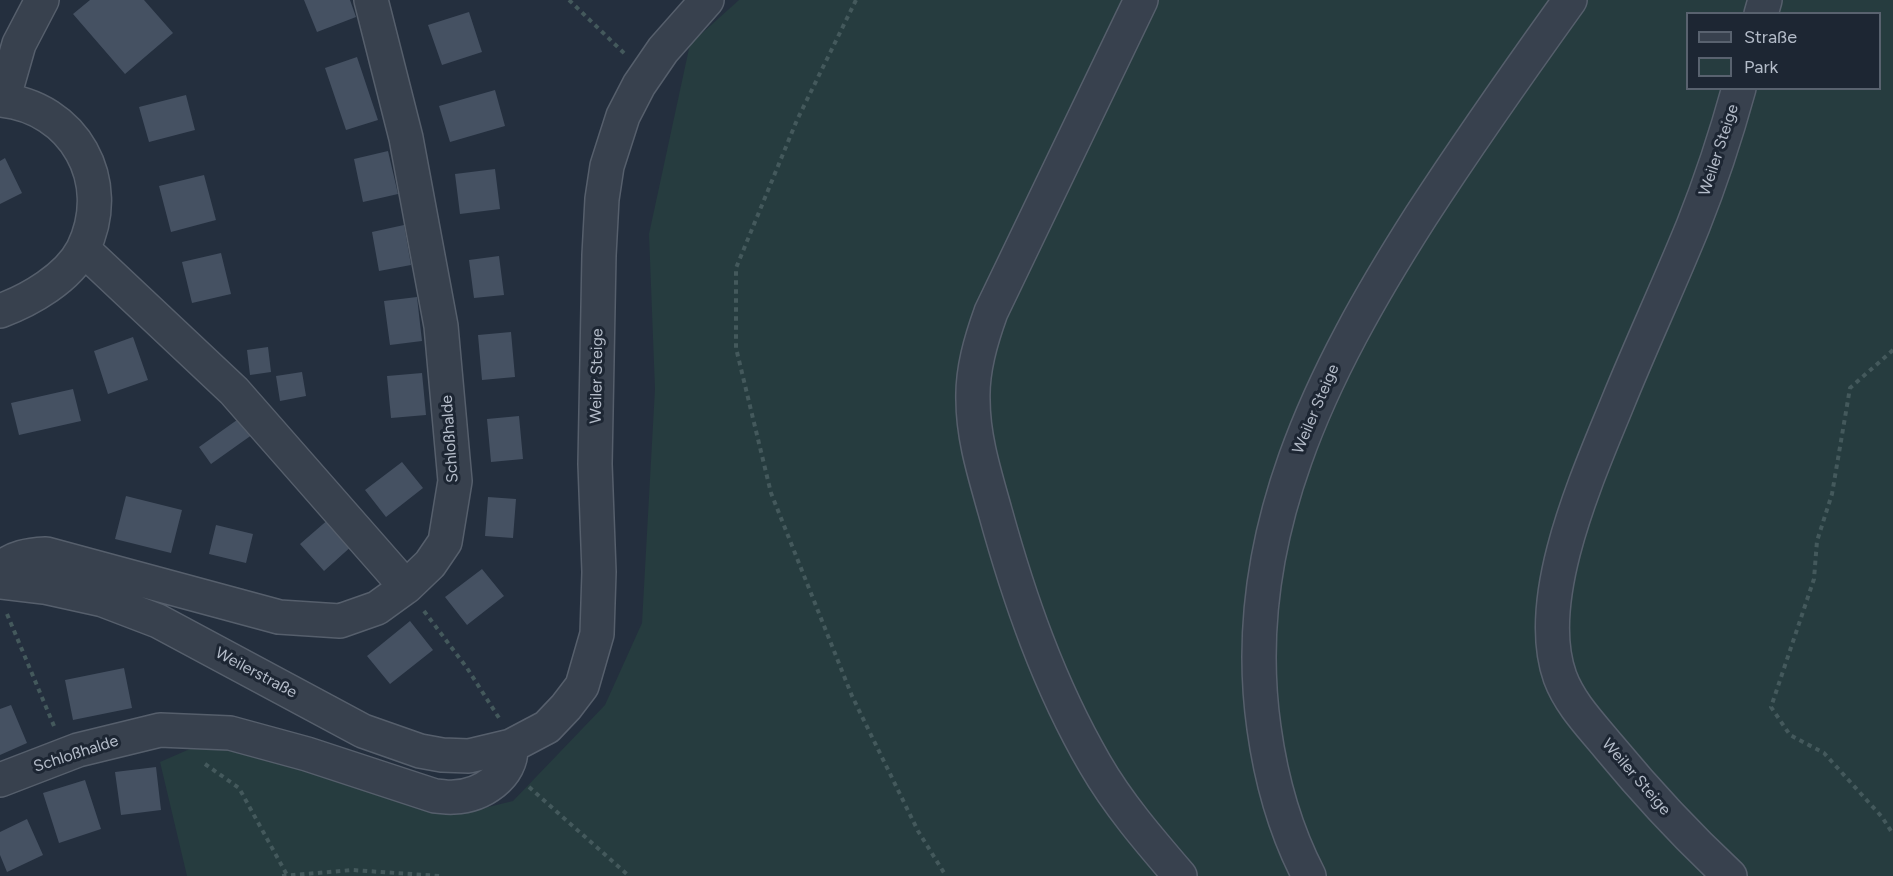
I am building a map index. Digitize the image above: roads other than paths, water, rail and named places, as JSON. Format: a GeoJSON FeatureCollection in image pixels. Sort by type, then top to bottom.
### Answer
{"type":"FeatureCollection","features":[{"type":"Feature","properties":{"kind":"street"},"geometry":{"type":"LineString","coordinates":[[0,311],[40,291],[65,272],[82,249],[93,219],[95,191],[91,169],[77,142],[58,123],[32,108],[1,100],[19,44],[42,0]]}},
{"type":"Feature","properties":{"kind":"street","name":"Schloßhalde"},"geometry":{"type":"LineString","coordinates":[[0,569],[9,561],[26,555],[46,554],[279,617],[340,621],[377,608],[406,587],[430,564],[445,542],[455,481],[441,326],[406,138],[371,0]]}},
{"type":"Feature","properties":{"kind":"street","name":"Weiler Steige"},"geometry":{"type":"LineString","coordinates":[[506,734],[547,728],[582,686],[597,634],[599,572],[595,453],[604,181],[617,134],[639,85],[663,50],[707,0]]}},
{"type":"Feature","properties":{"kind":"street"},"geometry":{"type":"LineString","coordinates":[[1141,0],[991,312],[976,364],[973,406],[979,451],[1006,550],[1035,635],[1064,706],[1096,766],[1114,793],[1133,820],[1180,876]]}},
{"type":"Feature","properties":{"kind":"street","name":"Weiler Steige"},"geometry":{"type":"LineString","coordinates":[[1309,876],[1288,827],[1275,786],[1265,736],[1259,673],[1259,620],[1264,578],[1272,534],[1284,491],[1298,449],[1334,366],[1368,302],[1447,176],[1570,0]]}},
{"type":"Feature","properties":{"kind":"street","name":"Weiler Steige"},"geometry":{"type":"LineString","coordinates":[[1730,876],[1672,820],[1644,789],[1571,699],[1556,664],[1553,622],[1561,564],[1580,502],[1607,428],[1704,198],[1738,90]]}},
{"type":"Feature","properties":{"kind":"street"},"geometry":{"type":"LineString","coordinates":[[82,249],[234,391],[406,587]]}},
{"type":"Feature","properties":{"kind":"street","name":"Weilerstraße"},"geometry":{"type":"LineString","coordinates":[[2,596],[44,587],[103,600],[158,621],[363,731],[420,751],[469,756],[506,734]]}},
{"type":"Feature","properties":{"kind":"street","name":"Schloßhalde"},"geometry":{"type":"LineString","coordinates":[[0,780],[66,754],[160,730],[230,732],[307,754],[435,796],[453,797],[473,794],[494,783],[507,769],[512,756],[506,734]]}}]}
